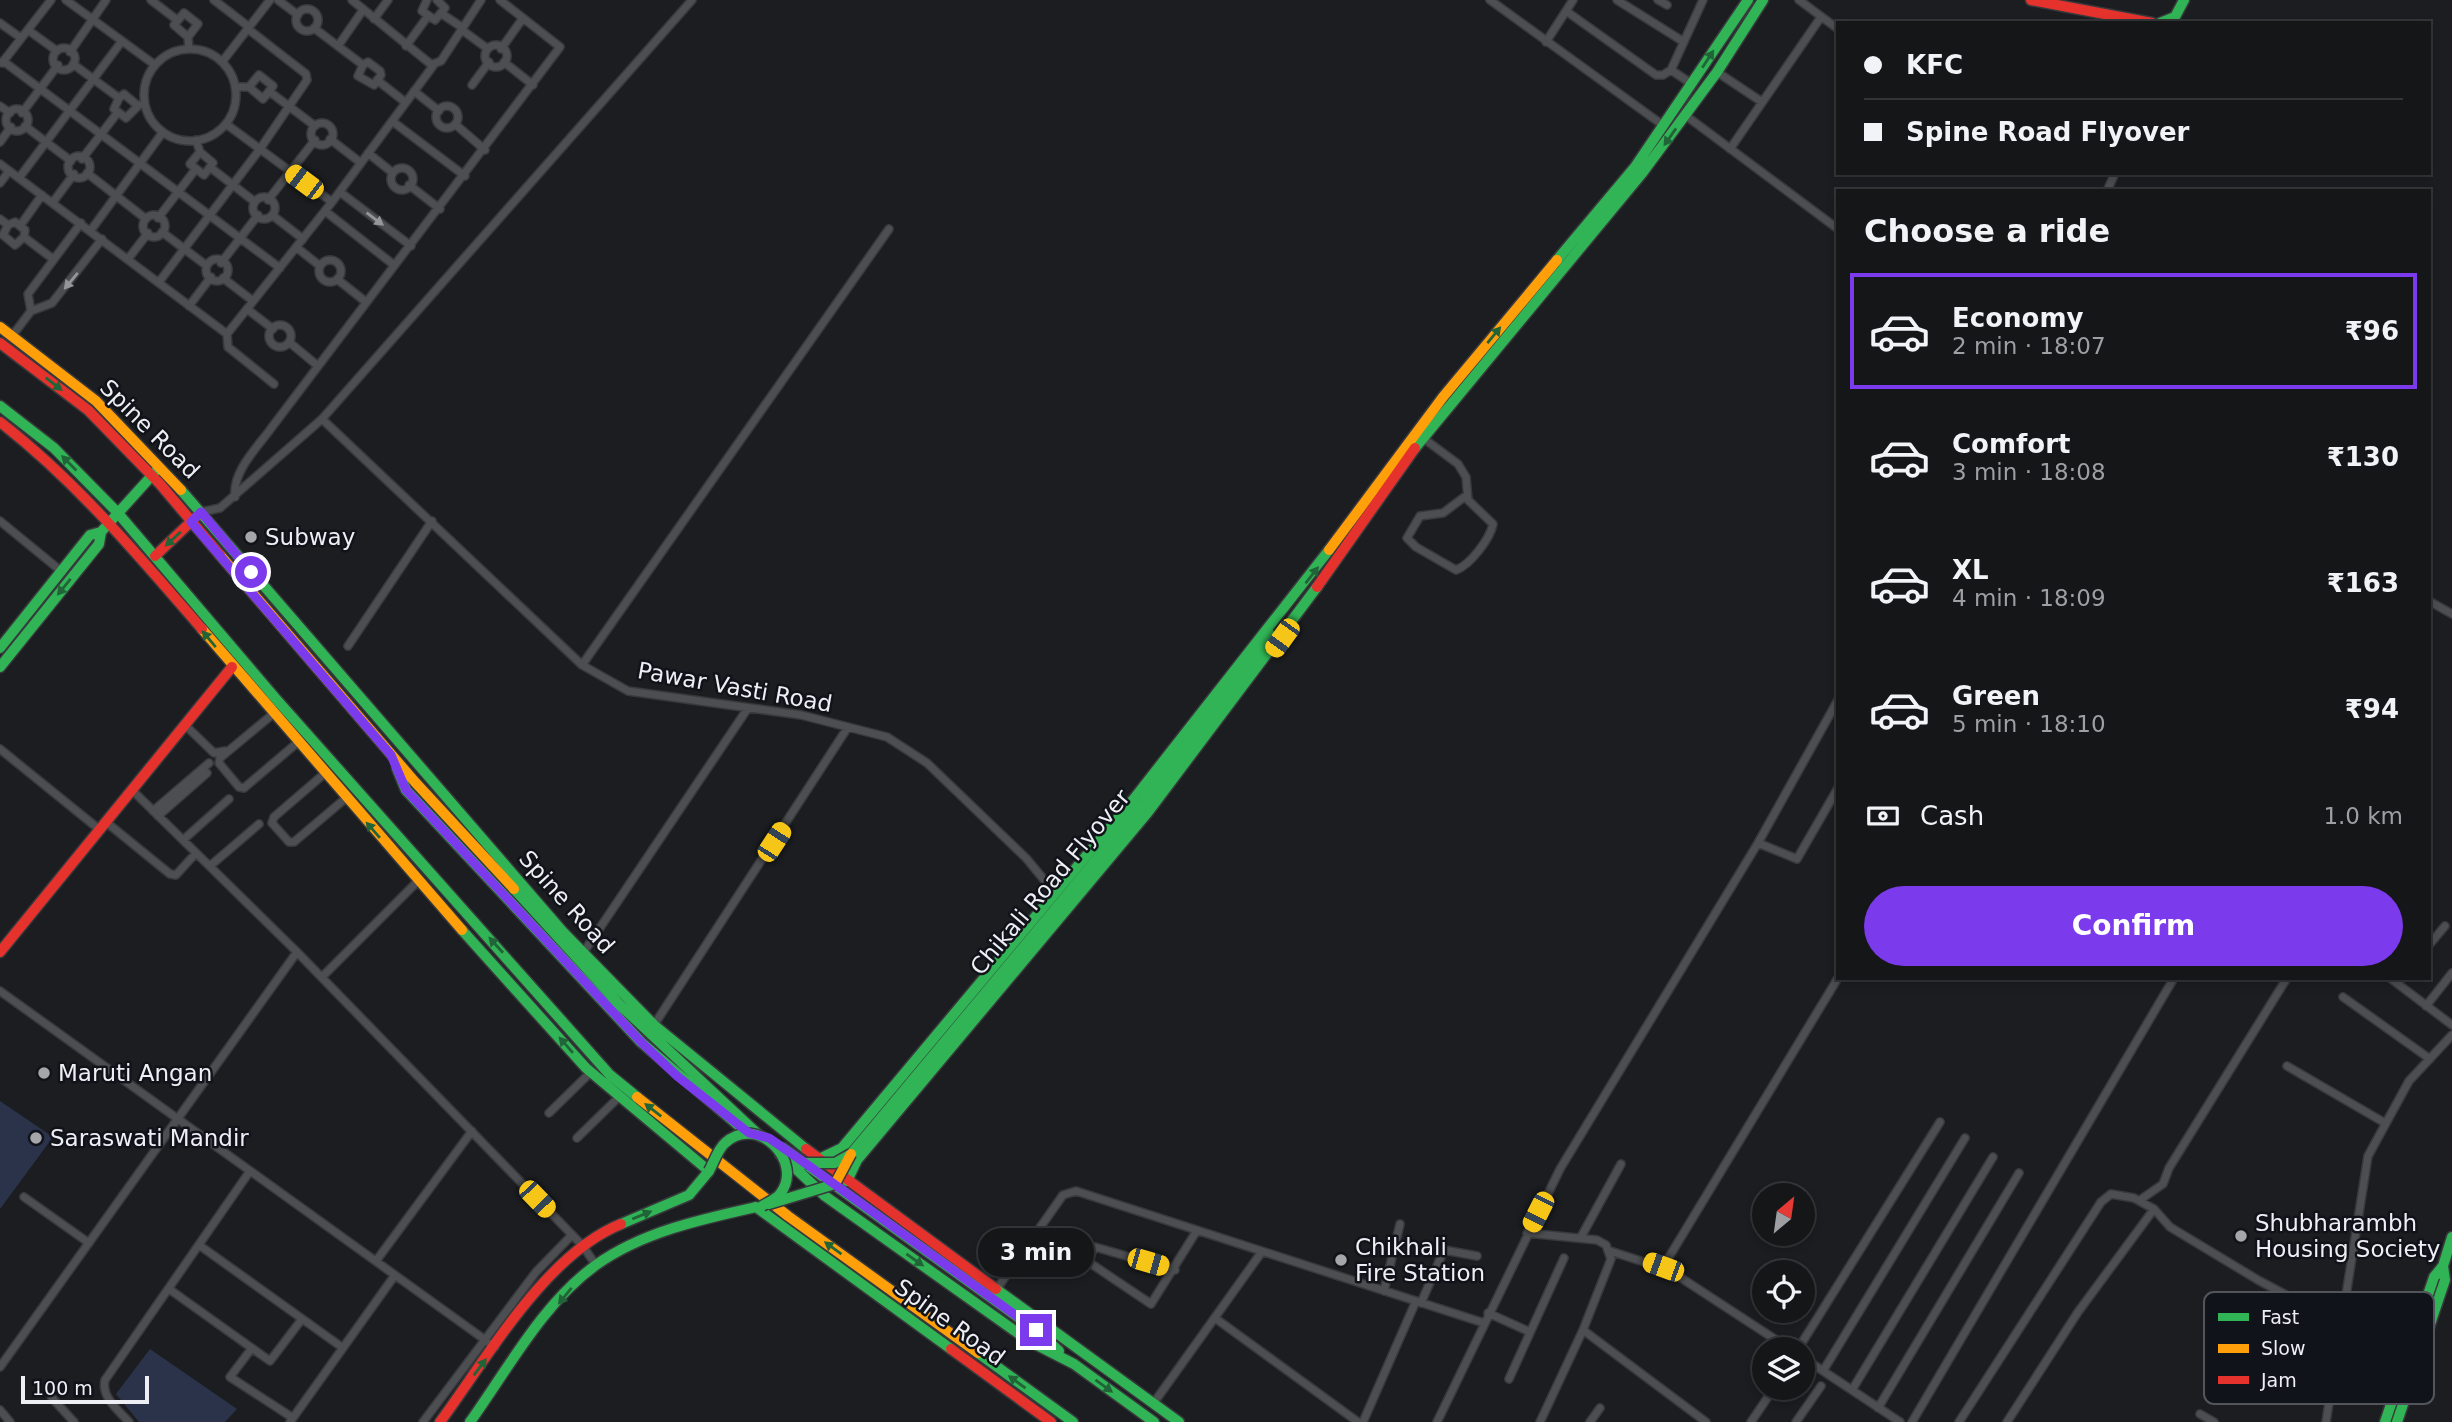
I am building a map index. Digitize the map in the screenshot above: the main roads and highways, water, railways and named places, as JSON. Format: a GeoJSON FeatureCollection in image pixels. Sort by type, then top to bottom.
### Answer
{"type":"FeatureCollection","features":[{"type":"Feature","properties":{"kind":"main road"},"geometry":{"type":"LineString","coordinates":[[847,1181],[857,1160],[1148,811],[1282,638],[1419,436],[1635,167],[1748,0]]}},
{"type":"Feature","properties":{"kind":"main road"},"geometry":{"type":"LineString","coordinates":[[1419,436],[1593,237],[1717,72],[1763,0]]}},
{"type":"Feature","properties":{"kind":"main road"},"geometry":{"type":"LineString","coordinates":[[2031,0],[2141,21]]}},
{"type":"Feature","properties":{"kind":"main road"},"geometry":{"type":"LineString","coordinates":[[2174,20],[2184,0]]}},
{"type":"Feature","properties":{"kind":"main road","name":"Spine Road"},"geometry":{"type":"LineString","coordinates":[[0,327],[96,401],[160,466],[324,659],[651,1029],[847,1181],[1179,1422]]}},
{"type":"Feature","properties":{"kind":"main road","name":"Spine Road"},"geometry":{"type":"LineString","coordinates":[[0,343],[88,410],[152,475],[391,755],[651,1029],[825,1196],[1029,1341],[1074,1364],[1154,1422]]}},
{"type":"Feature","properties":{"kind":"main road","name":"Spine Road"},"geometry":{"type":"LineString","coordinates":[[0,406],[54,448],[117,512],[276,699],[610,1075],[788,1216],[1073,1422]]}},
{"type":"Feature","properties":{"kind":"main road"},"geometry":{"type":"LineString","coordinates":[[0,422],[46,458],[109,522],[324,774],[591,1072],[618,1098],[709,1171]]}},
{"type":"Feature","properties":{"kind":"main road"},"geometry":{"type":"LineString","coordinates":[[0,667],[99,544],[101,532],[160,466]]}},
{"type":"Feature","properties":{"kind":"main road"},"geometry":{"type":"LineString","coordinates":[[155,556],[201,512]]}},
{"type":"Feature","properties":{"kind":"main road"},"geometry":{"type":"LineString","coordinates":[[819,1159],[842,1148],[1133,800],[1252,646],[1270,629],[1366,512]]}},
{"type":"Feature","properties":{"kind":"main road"},"geometry":{"type":"LineString","coordinates":[[0,648],[90,535],[101,532]]}},
{"type":"Feature","properties":{"kind":"main road","name":"Chikali Road Flyover"},"geometry":{"type":"LineString","coordinates":[[835,1184],[851,1154],[1141,806],[1262,649],[1270,629]]}},
{"type":"Feature","properties":{"kind":"main road"},"geometry":{"type":"LineString","coordinates":[[1262,649],[1282,638]]}},
{"type":"Feature","properties":{"kind":"main road"},"geometry":{"type":"LineString","coordinates":[[0,952],[233,667]]}},
{"type":"Feature","properties":{"kind":"main road"},"geometry":{"type":"LineString","coordinates":[[391,755],[406,790],[641,1042],[677,1076],[749,1133],[774,1142],[835,1184],[1036,1330],[1074,1364]]}},
{"type":"Feature","properties":{"kind":"main road"},"geometry":{"type":"LineString","coordinates":[[440,1422],[547,1276],[582,1245],[688,1195],[709,1171],[724,1142],[736,1135],[749,1133]]}},
{"type":"Feature","properties":{"kind":"main road"},"geometry":{"type":"LineString","coordinates":[[763,1206],[783,1186],[786,1173],[785,1160],[774,1142]]}},
{"type":"Feature","properties":{"kind":"main road"},"geometry":{"type":"LineString","coordinates":[[805,1163],[835,1163],[851,1154]]}},
{"type":"Feature","properties":{"kind":"main road"},"geometry":{"type":"LineString","coordinates":[[470,1422],[566,1292],[596,1265],[664,1234],[714,1217],[763,1206],[835,1184]]}},
{"type":"Feature","properties":{"kind":"main road","name":"Spine Road"},"geometry":{"type":"LineString","coordinates":[[763,1206],[1051,1422]]}},
{"type":"Feature","properties":{"kind":"main road"},"geometry":{"type":"LineString","coordinates":[[2434,1313],[2445,1280],[2452,1237]]}},
{"type":"Feature","properties":{"kind":"main road"},"geometry":{"type":"LineString","coordinates":[[2429,1292],[2434,1277],[2447,1262]]}},
{"type":"Feature","properties":{"kind":"main road"},"geometry":{"type":"LineString","coordinates":[[2385,1422],[2391,1404]]}},
{"type":"Feature","properties":{"kind":"main road"},"geometry":{"type":"LineString","coordinates":[[2397,1422],[2403,1404]]}},
{"type":"Feature","properties":{"kind":"place","name":"Subway"},"geometry":{"type":"Point","coordinates":[251,537]}},
{"type":"Feature","properties":{"kind":"place","name":"Maruti Angan"},"geometry":{"type":"Point","coordinates":[44,1073]}},
{"type":"Feature","properties":{"kind":"place","name":"Saraswati Mandir"},"geometry":{"type":"Point","coordinates":[36,1138]}},
{"type":"Feature","properties":{"kind":"place","name":"Shubharambh Housing Society"},"geometry":{"type":"Point","coordinates":[2241,1236]}},
{"type":"Feature","properties":{"kind":"place","name":"Chikhali Fire Station"},"geometry":{"type":"Point","coordinates":[1341,1260]}}]}
